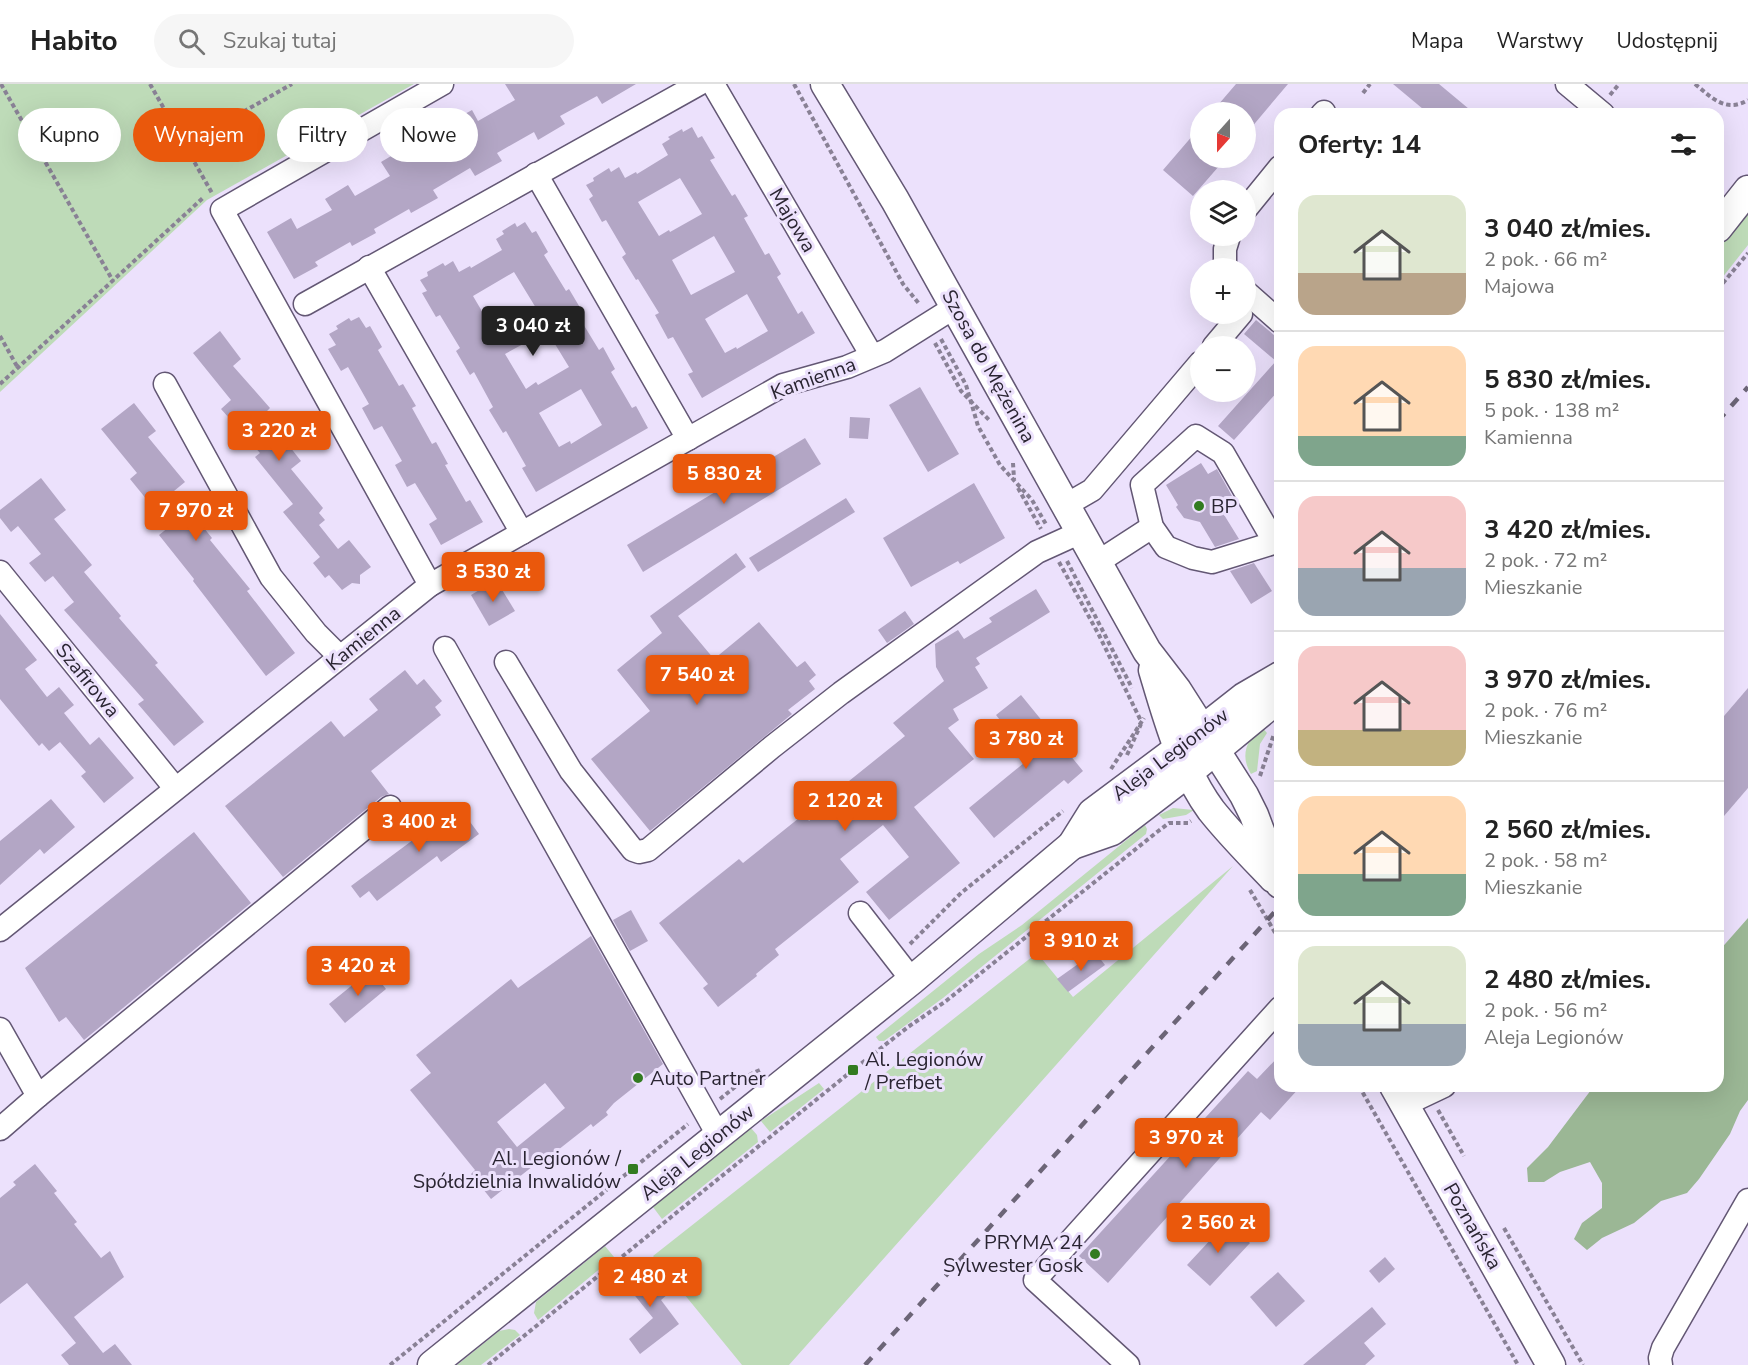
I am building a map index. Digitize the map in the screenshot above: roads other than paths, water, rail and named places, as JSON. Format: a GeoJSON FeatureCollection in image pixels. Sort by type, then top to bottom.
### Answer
{"type":"FeatureCollection","features":[{"type":"Feature","properties":{"kind":"main road","name":"Szosa do Mężenina"},"geometry":{"type":"LineString","coordinates":[[825,84],[895,200],[938,318],[1066,505],[1063,540],[1098,562],[1148,651],[1177,690],[1208,741]]}},
{"type":"Feature","properties":{"kind":"main road"},"geometry":{"type":"LineString","coordinates":[[1724,215],[1748,190]]}},
{"type":"Feature","properties":{"kind":"main road","name":"Szosa do Mężenina"},"geometry":{"type":"LineString","coordinates":[[1148,651],[1162,701],[1184,760]]}},
{"type":"Feature","properties":{"kind":"main road","name":"Aleja Legionów"},"geometry":{"type":"LineString","coordinates":[[1208,741],[1244,697],[1274,680]]}},
{"type":"Feature","properties":{"kind":"main road","name":"Aleja Legionów"},"geometry":{"type":"LineString","coordinates":[[432,1365],[711,1123],[912,980],[1072,845],[1092,813],[1132,785],[1184,760],[1208,741],[1274,701]]}},
{"type":"Feature","properties":{"kind":"main road"},"geometry":{"type":"LineString","coordinates":[[1208,741],[1240,789],[1254,815],[1274,870]]}},
{"type":"Feature","properties":{"kind":"main road"},"geometry":{"type":"LineString","coordinates":[[1184,760],[1210,808],[1236,840],[1274,879]]}},
{"type":"Feature","properties":{"kind":"main road","name":"Poznańska"},"geometry":{"type":"LineString","coordinates":[[1418,1093],[1551,1365]]}},
{"type":"Feature","properties":{"kind":"street"},"geometry":{"type":"LineString","coordinates":[[430,585],[222,210],[442,84]]}},
{"type":"Feature","properties":{"kind":"street"},"geometry":{"type":"LineString","coordinates":[[304,304],[699,84]]}},
{"type":"Feature","properties":{"kind":"street","name":"Majowa"},"geometry":{"type":"LineString","coordinates":[[713,84],[872,356]]}},
{"type":"Feature","properties":{"kind":"street"},"geometry":{"type":"LineString","coordinates":[[1567,84],[1596,108]]}},
{"type":"Feature","properties":{"kind":"street"},"geometry":{"type":"LineString","coordinates":[[536,174],[688,439]]}},
{"type":"Feature","properties":{"kind":"street"},"geometry":{"type":"LineString","coordinates":[[1256,196],[1274,174]]}},
{"type":"Feature","properties":{"kind":"street"},"geometry":{"type":"LineString","coordinates":[[369,267],[522,533]]}},
{"type":"Feature","properties":{"kind":"street"},"geometry":{"type":"LineString","coordinates":[[1256,305],[1274,318]]}},
{"type":"Feature","properties":{"kind":"street","name":"Kamienna"},"geometry":{"type":"LineString","coordinates":[[0,930],[430,585],[783,385],[848,367],[872,356],[938,318]]}},
{"type":"Feature","properties":{"kind":"street"},"geometry":{"type":"LineString","coordinates":[[1222,336],[1231,324]]}},
{"type":"Feature","properties":{"kind":"street"},"geometry":{"type":"LineString","coordinates":[[1066,505],[1092,490],[1190,375]]}},
{"type":"Feature","properties":{"kind":"street"},"geometry":{"type":"LineString","coordinates":[[165,384],[271,578],[316,633],[340,657]]}},
{"type":"Feature","properties":{"kind":"street"},"geometry":{"type":"LineString","coordinates":[[1274,537],[1223,453],[1196,436],[1142,485],[1152,527],[1166,547],[1193,558],[1212,562],[1274,543]]}},
{"type":"Feature","properties":{"kind":"street"},"geometry":{"type":"LineString","coordinates":[[1098,562],[1152,527]]}},
{"type":"Feature","properties":{"kind":"street"},"geometry":{"type":"LineString","coordinates":[[506,662],[571,771],[633,850],[639,852],[648,850],[772,747],[850,687],[1037,552],[1063,540]]}},
{"type":"Feature","properties":{"kind":"street","name":"Szafirowa"},"geometry":{"type":"LineString","coordinates":[[0,572],[175,788]]}},
{"type":"Feature","properties":{"kind":"street"},"geometry":{"type":"LineString","coordinates":[[445,648],[711,1123]]}},
{"type":"Feature","properties":{"kind":"street"},"geometry":{"type":"LineString","coordinates":[[0,1130],[38,1096],[390,807]]}},
{"type":"Feature","properties":{"kind":"street"},"geometry":{"type":"LineString","coordinates":[[860,913],[912,980]]}},
{"type":"Feature","properties":{"kind":"street"},"geometry":{"type":"LineString","coordinates":[[1128,1365],[1035,1280],[1274,1015]]}},
{"type":"Feature","properties":{"kind":"street"},"geometry":{"type":"LineString","coordinates":[[0,1029],[38,1096]]}},
{"type":"Feature","properties":{"kind":"street"},"geometry":{"type":"LineString","coordinates":[[1661,1365],[1660,1358],[1663,1348],[1748,1200]]}},
{"type":"Feature","properties":{"kind":"railway"},"geometry":{"type":"LineString","coordinates":[[1724,414],[1748,387]]}},
{"type":"Feature","properties":{"kind":"railway"},"geometry":{"type":"LineString","coordinates":[[865,1365],[1274,913]]}},
{"type":"Feature","properties":{"kind":"place","name":"BP"},"geometry":{"type":"Point","coordinates":[1199,506]}},
{"type":"Feature","properties":{"kind":"place","name":"Al. Legionów / Prefbet"},"geometry":{"type":"Point","coordinates":[853,1070]}},
{"type":"Feature","properties":{"kind":"place","name":"Auto Partner"},"geometry":{"type":"Point","coordinates":[638,1078]}},
{"type":"Feature","properties":{"kind":"place","name":"Al. Legionów / Spółdzielnia Inwalidów"},"geometry":{"type":"Point","coordinates":[633,1169]}},
{"type":"Feature","properties":{"kind":"place","name":"PRYMA 24 Sylwester Gosk"},"geometry":{"type":"Point","coordinates":[1095,1254]}}]}
